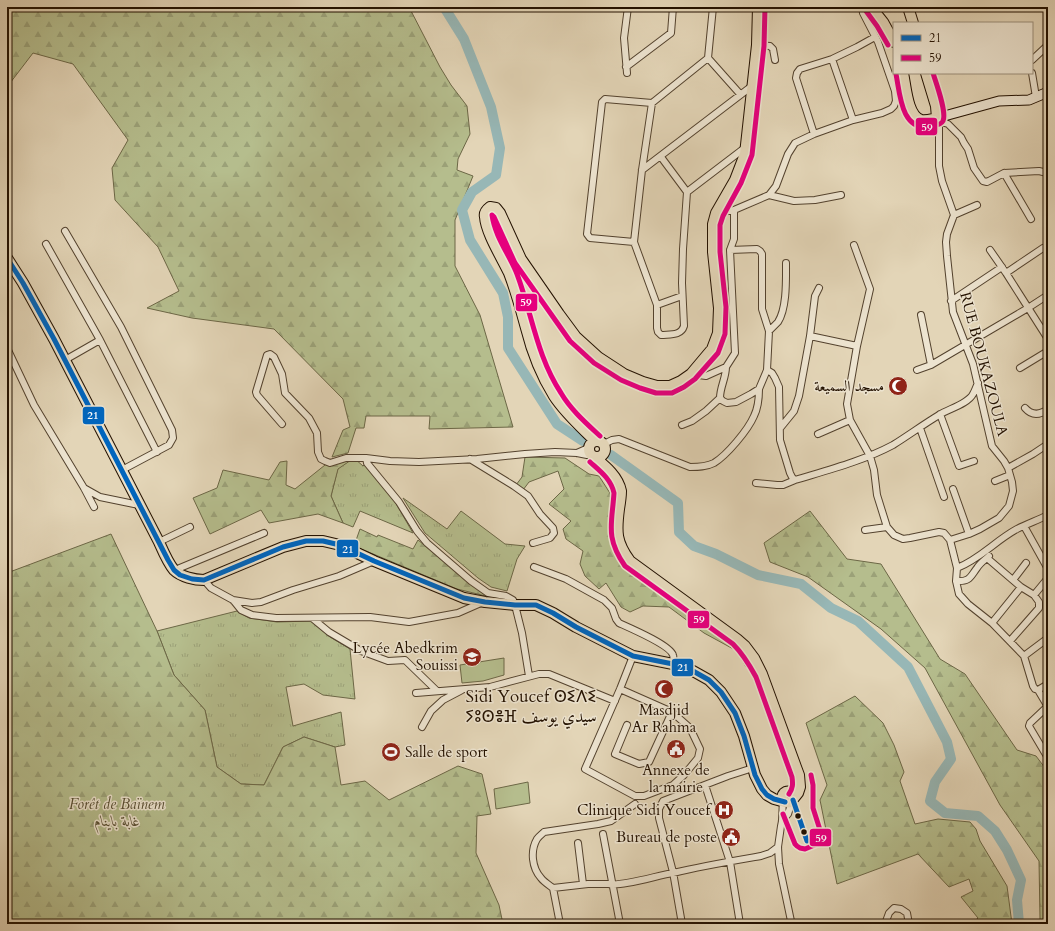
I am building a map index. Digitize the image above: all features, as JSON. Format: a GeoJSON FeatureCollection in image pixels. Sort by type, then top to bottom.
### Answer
{"type":"FeatureCollection","features":[{"type":"Feature","properties":{"kind":"main road"},"geometry":{"type":"LineString","coordinates":[[614,476],[609,459],[554,396],[543,375],[526,330],[515,288],[484,218],[485,213],[490,207],[496,208],[500,213],[521,260],[576,337],[598,357],[624,374],[657,386],[670,386],[691,374],[712,349],[718,333],[719,308],[713,252],[713,224],[716,212],[735,180],[745,154],[757,45],[758,7]]}},
{"type":"Feature","properties":{"kind":"main road"},"geometry":{"type":"LineString","coordinates":[[871,7],[883,22],[893,40]]}},
{"type":"Feature","properties":{"kind":"main road"},"geometry":{"type":"LineString","coordinates":[[908,7],[913,22]]}},
{"type":"Feature","properties":{"kind":"main road"},"geometry":{"type":"LineString","coordinates":[[903,74],[910,110],[920,120],[938,119],[999,101],[1029,100],[1048,92]]}},
{"type":"Feature","properties":{"kind":"main road"},"geometry":{"type":"LineString","coordinates":[[926,74],[936,106],[938,119]]}},
{"type":"Feature","properties":{"kind":"main road"},"geometry":{"type":"LineString","coordinates":[[7,258],[54,339],[174,570],[186,577],[196,580],[204,580],[283,547],[306,541],[323,541],[340,545],[374,561],[464,598],[485,602],[536,606],[547,610],[576,627],[633,656],[673,664],[693,671],[709,680],[721,692],[735,713],[757,781],[762,789],[787,798],[798,793],[800,787],[799,775],[762,674],[754,658],[745,646],[731,634],[630,561],[625,554],[618,536],[617,526],[621,496],[618,483],[607,468],[593,457]]}},
{"type":"Feature","properties":{"kind":"main road"},"geometry":{"type":"LineString","coordinates":[[593,457],[602,456],[598,446]]}},
{"type":"Feature","properties":{"kind":"street"},"geometry":{"type":"LineString","coordinates":[[628,7],[624,38],[626,70],[671,33],[673,7]]}},
{"type":"Feature","properties":{"kind":"street"},"geometry":{"type":"LineString","coordinates":[[661,157],[687,192],[682,283],[684,326],[682,331],[679,333],[661,335],[657,328],[657,305],[634,242],[642,170],[652,103],[708,58],[713,7]]}},
{"type":"Feature","properties":{"kind":"street"},"geometry":{"type":"LineString","coordinates":[[769,196],[776,186],[788,154],[795,143],[814,134],[853,120],[882,113],[894,106],[896,101],[895,91],[875,37],[863,13],[862,7]]}},
{"type":"Feature","properties":{"kind":"street"},"geometry":{"type":"LineString","coordinates":[[814,134],[797,80],[797,73],[800,69],[832,59],[875,37]]}},
{"type":"Feature","properties":{"kind":"street"},"geometry":{"type":"LineString","coordinates":[[757,45],[770,46],[773,49],[775,60]]}},
{"type":"Feature","properties":{"kind":"street"},"geometry":{"type":"LineString","coordinates":[[1033,59],[1048,45]]}},
{"type":"Feature","properties":{"kind":"street"},"geometry":{"type":"LineString","coordinates":[[708,58],[740,94]]}},
{"type":"Feature","properties":{"kind":"street"},"geometry":{"type":"LineString","coordinates":[[832,59],[853,120]]}},
{"type":"Feature","properties":{"kind":"street"},"geometry":{"type":"LineString","coordinates":[[1032,74],[1036,97]]}},
{"type":"Feature","properties":{"kind":"street"},"geometry":{"type":"LineString","coordinates":[[642,170],[752,86]]}},
{"type":"Feature","properties":{"kind":"street"},"geometry":{"type":"LineString","coordinates":[[634,242],[590,238],[587,234],[602,102],[605,99],[652,103]]}},
{"type":"Feature","properties":{"kind":"street"},"geometry":{"type":"LineString","coordinates":[[977,205],[954,215],[942,182],[939,166],[938,119],[948,124],[961,137],[968,149],[974,168],[983,181],[987,182],[1004,173],[1039,171],[1048,174]]}},
{"type":"Feature","properties":{"kind":"street"},"geometry":{"type":"LineString","coordinates":[[687,192],[746,147]]}},
{"type":"Feature","properties":{"kind":"street"},"geometry":{"type":"LineString","coordinates":[[1004,173],[1031,219]]}},
{"type":"Feature","properties":{"kind":"street"},"geometry":{"type":"LineString","coordinates":[[716,212],[734,210],[769,196],[794,201],[815,200],[841,195]]}},
{"type":"Feature","properties":{"kind":"street"},"geometry":{"type":"LineString","coordinates":[[682,424],[692,421],[720,398],[721,386],[726,375],[726,367],[735,353],[730,250],[734,239],[734,210]]}},
{"type":"Feature","properties":{"kind":"street","name":"RUE BOUKAZOULA"},"geometry":{"type":"LineString","coordinates":[[950,540],[980,529],[998,518],[1008,506],[1013,491],[1008,468],[992,446],[973,364],[953,312],[946,242],[947,234],[954,215]]}},
{"type":"Feature","properties":{"kind":"street"},"geometry":{"type":"LineString","coordinates":[[65,231],[121,327],[172,430],[173,438],[169,445],[122,470]]}},
{"type":"Feature","properties":{"kind":"street"},"geometry":{"type":"LineString","coordinates":[[46,244],[100,340],[157,452]]}},
{"type":"Feature","properties":{"kind":"street"},"geometry":{"type":"LineString","coordinates":[[854,245],[870,289],[857,346],[847,404],[850,420],[870,456],[874,470],[877,495],[887,527],[894,535],[903,539],[939,532],[944,533],[950,540],[957,568],[956,581],[959,594],[968,604],[992,623],[1024,656],[1033,686],[1035,690],[1038,690],[1048,707],[1030,723],[1029,726],[1048,758]]}},
{"type":"Feature","properties":{"kind":"street"},"geometry":{"type":"LineString","coordinates":[[1006,273],[1043,248]]}},
{"type":"Feature","properties":{"kind":"street"},"geometry":{"type":"LineString","coordinates":[[577,453],[612,440],[619,439],[690,467],[699,467],[714,463],[724,455],[742,435],[755,416],[759,401],[759,389],[767,370],[769,331],[762,309],[762,254],[758,249],[730,250]]}},
{"type":"Feature","properties":{"kind":"street"},"geometry":{"type":"LineString","coordinates":[[990,250],[1048,339]]}},
{"type":"Feature","properties":{"kind":"street"},"geometry":{"type":"LineString","coordinates":[[769,331],[778,321],[783,309],[786,294],[786,263]]}},
{"type":"Feature","properties":{"kind":"street"},"geometry":{"type":"LineString","coordinates":[[951,301],[1002,267]]}},
{"type":"Feature","properties":{"kind":"street"},"geometry":{"type":"LineString","coordinates":[[781,427],[794,411],[810,336],[815,296],[819,288]]}},
{"type":"Feature","properties":{"kind":"street"},"geometry":{"type":"LineString","coordinates":[[917,370],[931,365],[1048,295]]}},
{"type":"Feature","properties":{"kind":"street"},"geometry":{"type":"LineString","coordinates":[[657,305],[682,296]]}},
{"type":"Feature","properties":{"kind":"street"},"geometry":{"type":"LineString","coordinates":[[921,316],[931,365]]}},
{"type":"Feature","properties":{"kind":"street"},"geometry":{"type":"LineString","coordinates":[[810,336],[857,346]]}},
{"type":"Feature","properties":{"kind":"street"},"geometry":{"type":"LineString","coordinates":[[65,360],[100,340]]}},
{"type":"Feature","properties":{"kind":"street"},"geometry":{"type":"LineString","coordinates":[[7,348],[34,405],[94,507]]}},
{"type":"Feature","properties":{"kind":"street"},"geometry":{"type":"LineString","coordinates":[[1020,368],[1048,350]]}},
{"type":"Feature","properties":{"kind":"street"},"geometry":{"type":"LineString","coordinates":[[282,424],[256,392],[266,355],[270,354],[274,357],[282,374],[285,392],[308,418],[317,433],[318,452],[321,459],[330,463],[346,458],[419,462],[555,452],[577,453],[593,457]]}},
{"type":"Feature","properties":{"kind":"street"},"geometry":{"type":"LineString","coordinates":[[691,374],[706,376],[726,367]]}},
{"type":"Feature","properties":{"kind":"street"},"geometry":{"type":"LineString","coordinates":[[767,370],[772,373],[779,387],[779,417],[781,427],[780,440],[790,473],[795,480]]}},
{"type":"Feature","properties":{"kind":"street"},"geometry":{"type":"LineString","coordinates":[[756,483],[783,485],[870,456],[892,445],[940,414],[954,408],[971,397],[978,383]]}},
{"type":"Feature","properties":{"kind":"street"},"geometry":{"type":"LineString","coordinates":[[720,398],[727,403],[736,402],[759,389]]}},
{"type":"Feature","properties":{"kind":"street"},"geometry":{"type":"LineString","coordinates":[[1025,408],[1036,414],[1048,410]]}},
{"type":"Feature","properties":{"kind":"street"},"geometry":{"type":"LineString","coordinates":[[940,414],[959,466],[974,461]]}},
{"type":"Feature","properties":{"kind":"street"},"geometry":{"type":"LineString","coordinates":[[818,434],[850,420]]}},
{"type":"Feature","properties":{"kind":"street"},"geometry":{"type":"LineString","coordinates":[[920,428],[944,497]]}},
{"type":"Feature","properties":{"kind":"street"},"geometry":{"type":"LineString","coordinates":[[1008,468],[1048,444]]}},
{"type":"Feature","properties":{"kind":"street"},"geometry":{"type":"LineString","coordinates":[[366,458],[367,463],[398,502],[417,531],[427,543],[471,581],[488,593],[506,596],[513,600],[516,605],[522,633],[529,676]]}},
{"type":"Feature","properties":{"kind":"street"},"geometry":{"type":"LineString","coordinates":[[470,459],[528,496],[540,514],[553,528],[554,534],[550,538],[533,543]]}},
{"type":"Feature","properties":{"kind":"street"},"geometry":{"type":"LineString","coordinates":[[995,481],[1010,475]]}},
{"type":"Feature","properties":{"kind":"street"},"geometry":{"type":"LineString","coordinates":[[84,488],[100,497],[139,504]]}},
{"type":"Feature","properties":{"kind":"street"},"geometry":{"type":"LineString","coordinates":[[953,488],[969,534]]}},
{"type":"Feature","properties":{"kind":"street"},"geometry":{"type":"LineString","coordinates":[[957,568],[975,560],[1017,528],[1047,518]]}},
{"type":"Feature","properties":{"kind":"street"},"geometry":{"type":"LineString","coordinates":[[159,542],[190,526]]}},
{"type":"Feature","properties":{"kind":"street"},"geometry":{"type":"LineString","coordinates":[[1024,526],[1048,569]]}},
{"type":"Feature","properties":{"kind":"street"},"geometry":{"type":"LineString","coordinates":[[865,530],[887,527]]}},
{"type":"Feature","properties":{"kind":"street"},"geometry":{"type":"LineString","coordinates":[[174,570],[264,533]]}},
{"type":"Feature","properties":{"kind":"street"},"geometry":{"type":"LineString","coordinates":[[956,581],[967,580],[972,576],[977,567],[988,557],[1021,587],[1034,595],[1039,602],[1039,608],[1010,641]]}},
{"type":"Feature","properties":{"kind":"street"},"geometry":{"type":"LineString","coordinates":[[204,580],[211,588],[233,600],[252,603],[260,602],[339,576],[374,561]]}},
{"type":"Feature","properties":{"kind":"street"},"geometry":{"type":"LineString","coordinates":[[1013,580],[1026,563]]}},
{"type":"Feature","properties":{"kind":"street"},"geometry":{"type":"LineString","coordinates":[[534,566],[566,579],[604,600],[612,608],[619,623],[670,650],[673,656],[673,664]]}},
{"type":"Feature","properties":{"kind":"street"},"geometry":{"type":"LineString","coordinates":[[1034,595],[1048,578]]}},
{"type":"Feature","properties":{"kind":"street"},"geometry":{"type":"LineString","coordinates":[[992,623],[1021,587]]}},
{"type":"Feature","properties":{"kind":"street"},"geometry":{"type":"LineString","coordinates":[[233,600],[241,610],[252,615],[276,618],[370,617],[409,622],[458,613],[485,602]]}},
{"type":"Feature","properties":{"kind":"street"},"geometry":{"type":"LineString","coordinates":[[312,618],[329,632],[361,651],[388,661],[405,660],[437,691]]}},
{"type":"Feature","properties":{"kind":"street"},"geometry":{"type":"LineString","coordinates":[[1024,656],[1048,638]]}},
{"type":"Feature","properties":{"kind":"street"},"geometry":{"type":"LineString","coordinates":[[620,689],[672,712],[690,728],[700,748],[698,758],[684,775],[673,785],[644,796],[635,796],[585,770],[633,656]]}},
{"type":"Feature","properties":{"kind":"street"},"geometry":{"type":"LineString","coordinates":[[416,693],[490,687],[529,676],[548,674],[615,701]]}},
{"type":"Feature","properties":{"kind":"street"},"geometry":{"type":"LineString","coordinates":[[1038,690],[1048,684]]}},
{"type":"Feature","properties":{"kind":"street"},"geometry":{"type":"LineString","coordinates":[[422,727],[431,712],[443,700],[464,689]]}},
{"type":"Feature","properties":{"kind":"street"},"geometry":{"type":"LineString","coordinates":[[627,725],[614,754],[639,764],[649,762],[672,712]]}},
{"type":"Feature","properties":{"kind":"street"},"geometry":{"type":"LineString","coordinates":[[682,924],[673,872],[658,818],[659,809],[663,801],[753,768]]}},
{"type":"Feature","properties":{"kind":"street"},"geometry":{"type":"LineString","coordinates":[[705,785],[730,862],[740,924]]}},
{"type":"Feature","properties":{"kind":"street"},"geometry":{"type":"LineString","coordinates":[[787,798],[788,814],[782,821],[778,847],[782,879],[791,921],[794,924]]}},
{"type":"Feature","properties":{"kind":"street"},"geometry":{"type":"LineString","coordinates":[[560,924],[553,888],[541,878],[536,870],[533,860],[533,847],[537,839],[544,832],[611,821],[635,804]]}},
{"type":"Feature","properties":{"kind":"street"},"geometry":{"type":"LineString","coordinates":[[603,834],[620,924]]}},
{"type":"Feature","properties":{"kind":"street"},"geometry":{"type":"LineString","coordinates":[[578,843],[584,884]]}},
{"type":"Feature","properties":{"kind":"street"},"geometry":{"type":"LineString","coordinates":[[553,888],[584,884],[624,884],[673,872],[761,856],[770,853],[778,847]]}},
{"type":"Feature","properties":{"kind":"street"},"geometry":{"type":"LineString","coordinates":[[885,924],[889,913],[894,908],[901,909],[907,913],[909,924]]}},
{"type":"Feature","properties":{"kind":"green space"},"geometry":{"type":"Polygon","coordinates":[[[7,7],[409,7],[440,67],[451,85],[467,106],[470,134],[458,159],[457,170],[473,176],[455,220],[455,266],[480,315],[513,427],[429,429],[430,416],[366,416],[364,428],[356,428],[348,453],[332,457],[343,430],[350,427],[343,399],[274,329],[192,318],[147,308],[179,291],[158,247],[115,200],[112,168],[128,140],[73,64],[33,53],[7,87],[7,7]]]}},
{"type":"Feature","properties":{"kind":"green space"},"geometry":{"type":"Polygon","coordinates":[[[525,457],[565,458],[589,474],[599,476],[615,501],[615,543],[622,559],[641,575],[736,642],[749,659],[757,677],[746,667],[737,651],[704,633],[669,607],[643,606],[630,612],[621,607],[606,583],[599,589],[585,576],[580,564],[583,551],[566,539],[563,529],[571,521],[549,504],[564,489],[558,471],[529,482],[523,490],[516,485],[522,477],[525,457]]]}},
{"type":"Feature","properties":{"kind":"green space"},"geometry":{"type":"Polygon","coordinates":[[[354,458],[363,466],[365,464],[381,482],[395,502],[413,533],[360,511],[353,527],[343,523],[331,496],[338,468],[354,458]]]}},
{"type":"Feature","properties":{"kind":"green space"},"geometry":{"type":"Polygon","coordinates":[[[354,458],[338,469],[331,496],[343,523],[318,514],[269,523],[261,510],[210,534],[193,498],[217,488],[223,470],[269,480],[280,462],[287,461],[286,485],[295,489],[330,461],[354,458]]]}},
{"type":"Feature","properties":{"kind":"green space"},"geometry":{"type":"Polygon","coordinates":[[[403,498],[447,529],[461,511],[505,544],[525,546],[517,559],[507,591],[491,587],[478,578],[425,533],[403,498]]]}},
{"type":"Feature","properties":{"kind":"green space"},"geometry":{"type":"Polygon","coordinates":[[[810,511],[847,559],[881,564],[940,659],[965,674],[1017,750],[1036,756],[1048,772],[1048,924],[1042,924],[1040,919],[1039,861],[1000,805],[925,668],[881,629],[808,577],[770,562],[764,543],[810,511]]]}},
{"type":"Feature","properties":{"kind":"green space"},"geometry":{"type":"Polygon","coordinates":[[[360,529],[377,537],[378,535],[413,549],[418,540],[479,589],[505,598],[490,597],[457,589],[354,546],[360,529]]]}},
{"type":"Feature","properties":{"kind":"green space","name":"Forêt de Baïnem غابة باينام"},"geometry":{"type":"Polygon","coordinates":[[[111,534],[157,631],[174,675],[205,710],[217,767],[241,784],[264,785],[283,747],[304,737],[335,747],[341,785],[365,781],[389,800],[458,766],[482,774],[491,814],[477,816],[476,853],[499,905],[503,924],[7,924],[7,573],[111,534]]]}},
{"type":"Feature","properties":{"kind":"green space"},"geometry":{"type":"Polygon","coordinates":[[[237,611],[249,618],[277,622],[311,621],[330,637],[350,649],[355,699],[323,695],[304,684],[286,687],[293,726],[341,712],[345,745],[335,747],[304,737],[283,747],[264,785],[241,784],[217,767],[205,710],[174,675],[157,631],[237,611]]]}},
{"type":"Feature","properties":{"kind":"green space"},"geometry":{"type":"Polygon","coordinates":[[[504,658],[504,675],[483,681],[462,683],[460,665],[504,658]]]}},
{"type":"Feature","properties":{"kind":"green space"},"geometry":{"type":"Polygon","coordinates":[[[855,696],[883,723],[894,745],[904,772],[900,781],[915,824],[938,819],[970,822],[976,829],[980,841],[1007,886],[1012,924],[971,924],[978,918],[961,897],[973,891],[969,879],[949,887],[918,854],[837,884],[820,800],[827,785],[806,723],[855,696]]]}},
{"type":"Feature","properties":{"kind":"green space"},"geometry":{"type":"Polygon","coordinates":[[[528,782],[530,803],[496,809],[494,789],[528,782]]]}},
{"type":"Feature","properties":{"kind":"waterway"},"geometry":{"type":"LineString","coordinates":[[444,7],[464,39],[491,107],[500,148],[496,175],[472,192],[462,210],[470,240],[503,293],[508,317],[508,348],[557,424],[583,441]]}},
{"type":"Feature","properties":{"kind":"waterway"},"geometry":{"type":"LineString","coordinates":[[611,455],[678,503],[679,532],[694,546],[716,554],[758,575],[801,584],[831,608],[858,621],[908,667],[947,742],[951,759],[935,782],[930,801],[945,813],[978,816],[995,831],[1007,850],[1021,880],[1017,900],[1019,924]]}},
{"type":"Feature","properties":{"kind":"transit line","name":"59"},"geometry":{"type":"LineString","coordinates":[[600,436],[569,405],[546,365],[517,274],[496,231],[492,215],[515,263],[570,341],[594,363],[621,380],[656,393],[672,393],[695,379],[718,353],[725,334],[726,307],[720,252],[720,225],[723,216],[741,183],[752,155],[764,46],[765,7]]}},
{"type":"Feature","properties":{"kind":"transit line","name":"59"},"geometry":{"type":"LineString","coordinates":[[866,11],[888,45]]}},
{"type":"Feature","properties":{"kind":"transit line","name":"59"},"geometry":{"type":"LineString","coordinates":[[896,74],[904,110],[913,123],[920,127],[930,127],[943,121],[944,111],[933,74]]}},
{"type":"Feature","properties":{"kind":"transit line","name":"21"},"geometry":{"type":"LineString","coordinates":[[7,258],[23,283],[54,339],[168,560],[174,570],[180,575],[192,579],[204,580],[283,547],[306,541],[323,541],[340,545],[374,561],[464,598],[515,605],[536,605],[633,656],[673,664],[693,671],[709,680],[721,692],[735,713],[744,736],[755,775],[762,789],[767,795],[774,799],[785,802]]}},
{"type":"Feature","properties":{"kind":"transit line","name":"59"},"geometry":{"type":"LineString","coordinates":[[590,462],[605,476],[613,488],[614,493],[611,522],[612,538],[619,556],[625,566],[733,644],[743,655],[751,668],[756,677],[792,777],[793,782],[789,794]]}},
{"type":"Feature","properties":{"kind":"transit line","name":"59"},"geometry":{"type":"LineString","coordinates":[[783,814],[797,846],[805,849],[819,842],[821,833],[813,808],[813,785],[811,775]]}},
{"type":"Feature","properties":{"kind":"transit line","name":"21"},"geometry":{"type":"LineString","coordinates":[[793,800],[807,841]]}},
{"type":"Feature","properties":{"kind":"place","name":"مسجد السميعة"},"geometry":{"type":"Point","coordinates":[898,386]}},
{"type":"Feature","properties":{"kind":"place","name":"Lycée Abedkrim Souissi"},"geometry":{"type":"Point","coordinates":[472,657]}},
{"type":"Feature","properties":{"kind":"place","name":"Masdjid Ar Rahma"},"geometry":{"type":"Point","coordinates":[664,689]}},
{"type":"Feature","properties":{"kind":"place","name":"Annexe de la mairie"},"geometry":{"type":"Point","coordinates":[676,749]}},
{"type":"Feature","properties":{"kind":"place","name":"Salle de sport"},"geometry":{"type":"Point","coordinates":[391,752]}},
{"type":"Feature","properties":{"kind":"place","name":"Clinique Sidi Youcef"},"geometry":{"type":"Point","coordinates":[724,810]}},
{"type":"Feature","properties":{"kind":"place","name":"Bureau de poste"},"geometry":{"type":"Point","coordinates":[731,837]}},
{"type":"Feature","properties":{"kind":"district","name":"Sidi Youcef ⵙⵉⴷⵉ ⵢⵓⵙⴻⴼ سيدي يوسف"},"geometry":{"type":"Point","coordinates":[531,706]}}]}
